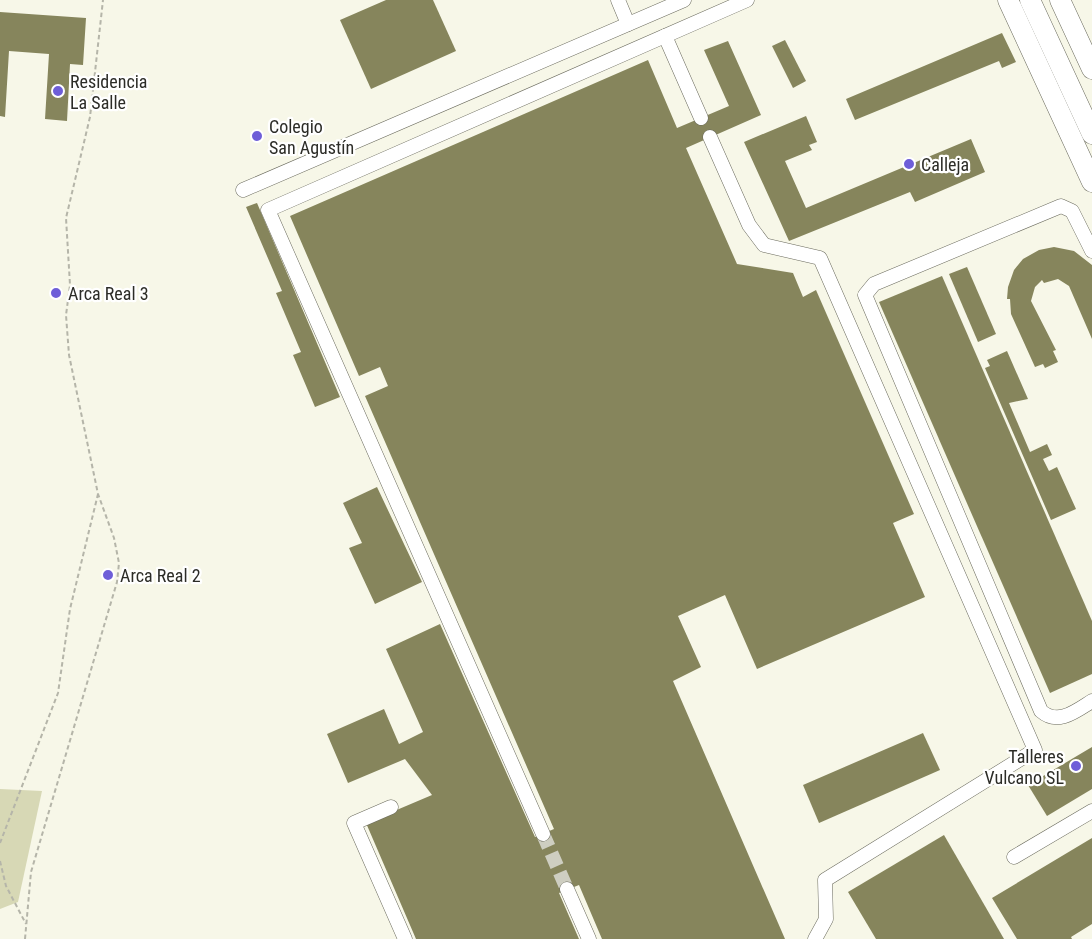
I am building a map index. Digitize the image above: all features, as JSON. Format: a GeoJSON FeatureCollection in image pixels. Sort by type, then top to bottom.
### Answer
{"type":"FeatureCollection","features":[{"type":"Feature","properties":{"kind":"highway"},"geometry":{"type":"LineString","coordinates":[[1008,0],[1092,182]]}},
{"type":"Feature","properties":{"kind":"highway"},"geometry":{"type":"LineString","coordinates":[[1030,0],[1092,134]]}},
{"type":"Feature","properties":{"kind":"highway"},"geometry":{"type":"LineString","coordinates":[[1060,0],[1092,69]]}},
{"type":"Feature","properties":{"kind":"lane"},"geometry":{"type":"LineString","coordinates":[[618,0],[628,24]]}},
{"type":"Feature","properties":{"kind":"lane"},"geometry":{"type":"LineString","coordinates":[[243,190],[684,0]]}},
{"type":"Feature","properties":{"kind":"lane"},"geometry":{"type":"LineString","coordinates":[[543,834],[268,210],[747,0]]}},
{"type":"Feature","properties":{"kind":"lane"},"geometry":{"type":"LineString","coordinates":[[665,36],[701,118]]}},
{"type":"Feature","properties":{"kind":"lane"},"geometry":{"type":"LineString","coordinates":[[710,137],[749,225],[764,245],[820,258],[1035,750],[825,880],[826,919],[815,939]]}},
{"type":"Feature","properties":{"kind":"lane"},"geometry":{"type":"LineString","coordinates":[[1092,251],[1072,211],[1061,206],[874,284],[865,295],[1041,711],[1059,718],[1092,701]]}},
{"type":"Feature","properties":{"kind":"lane"},"geometry":{"type":"LineString","coordinates":[[391,807],[354,823],[405,939]]}},
{"type":"Feature","properties":{"kind":"lane"},"geometry":{"type":"LineString","coordinates":[[1014,857],[1092,811]]}},
{"type":"Feature","properties":{"kind":"lane"},"geometry":{"type":"LineString","coordinates":[[567,889],[589,939]]}},
{"type":"Feature","properties":{"kind":"path"},"geometry":{"type":"LineString","coordinates":[[25,939],[32,872],[117,582],[118,563],[114,538],[98,494],[69,355],[66,315],[70,285],[66,218],[90,117],[103,0]]}},
{"type":"Feature","properties":{"kind":"path"},"geometry":{"type":"LineString","coordinates":[[0,843],[58,693],[70,609],[98,494]]}},
{"type":"Feature","properties":{"kind":"path"},"geometry":{"type":"LineString","coordinates":[[0,861],[6,886],[27,924]]}},
{"type":"Feature","properties":{"kind":"green space"},"geometry":{"type":"Polygon","coordinates":[[[0,789],[42,791],[18,902],[0,909],[0,789]]]}},
{"type":"Feature","properties":{"kind":"building"},"geometry":{"type":"Polygon","coordinates":[[[386,0],[433,0],[456,51],[371,89],[340,20],[386,0]]]}},
{"type":"Feature","properties":{"kind":"building","name":"Residencia La Salle"},"geometry":{"type":"Polygon","coordinates":[[[0,12],[86,18],[83,65],[70,64],[67,121],[45,119],[49,54],[9,51],[5,117],[0,116],[0,12]]]}},
{"type":"Feature","properties":{"kind":"building"},"geometry":{"type":"Polygon","coordinates":[[[1002,33],[1016,62],[1002,68],[999,61],[855,120],[846,99],[1002,33]]]}},
{"type":"Feature","properties":{"kind":"building"},"geometry":{"type":"Polygon","coordinates":[[[785,40],[806,81],[793,88],[772,46],[785,40]]]}},
{"type":"Feature","properties":{"kind":"building"},"geometry":{"type":"Polygon","coordinates":[[[728,41],[761,115],[686,148],[737,264],[793,273],[803,297],[816,290],[914,514],[893,523],[925,597],[757,669],[725,595],[678,616],[701,667],[673,681],[785,939],[602,939],[579,885],[559,893],[579,939],[416,939],[366,823],[432,795],[405,759],[348,783],[327,734],[384,709],[399,744],[423,732],[386,649],[440,624],[535,837],[554,829],[365,396],[388,386],[380,367],[359,376],[290,216],[648,60],[677,128],[729,106],[704,50],[728,41]]]}},
{"type":"Feature","properties":{"kind":"building"},"geometry":{"type":"Polygon","coordinates":[[[806,116],[817,142],[809,145],[812,150],[785,161],[806,208],[971,139],[985,172],[915,202],[910,192],[789,241],[744,142],[806,116]]]}},
{"type":"Feature","properties":{"kind":"building"},"geometry":{"type":"Polygon","coordinates":[[[257,203],[340,397],[315,407],[293,355],[301,352],[276,293],[282,291],[246,207],[257,203]]]}},
{"type":"Feature","properties":{"kind":"building"},"geometry":{"type":"Polygon","coordinates":[[[1054,247],[1074,251],[1092,265],[1092,339],[1069,286],[1058,279],[1044,283],[1042,280],[1035,287],[1031,301],[1056,350],[1053,351],[1058,362],[1045,368],[1043,364],[1035,367],[1011,314],[1010,299],[1007,299],[1008,287],[1014,270],[1023,259],[1039,250],[1054,247]]]}},
{"type":"Feature","properties":{"kind":"building"},"geometry":{"type":"Polygon","coordinates":[[[967,267],[996,334],[978,342],[949,274],[967,267]]]}},
{"type":"Feature","properties":{"kind":"building"},"geometry":{"type":"Polygon","coordinates":[[[942,276],[1092,621],[1092,674],[1050,693],[879,302],[942,276]]]}},
{"type":"Feature","properties":{"kind":"building"},"geometry":{"type":"Polygon","coordinates":[[[1007,351],[1028,399],[1009,403],[1030,452],[1047,444],[1052,455],[1043,459],[1049,471],[1057,467],[1076,509],[1051,520],[985,368],[990,366],[987,360],[1007,351]]]}},
{"type":"Feature","properties":{"kind":"building"},"geometry":{"type":"Polygon","coordinates":[[[377,487],[422,582],[375,604],[349,548],[362,543],[343,503],[377,487]]]}},
{"type":"Feature","properties":{"kind":"building"},"geometry":{"type":"Polygon","coordinates":[[[923,733],[940,770],[819,823],[803,785],[923,733]]]}},
{"type":"Feature","properties":{"kind":"building","name":"Talleres Vulcano SL"},"geometry":{"type":"Polygon","coordinates":[[[1092,747],[1092,789],[1047,816],[1028,785],[1092,747]]]}},
{"type":"Feature","properties":{"kind":"building"},"geometry":{"type":"Polygon","coordinates":[[[944,835],[1004,939],[876,939],[848,892],[944,835]]]}},
{"type":"Feature","properties":{"kind":"building"},"geometry":{"type":"Polygon","coordinates":[[[1092,838],[1092,924],[1071,937],[1072,939],[1017,939],[992,898],[1092,838]]]}},
{"type":"Feature","properties":{"kind":"tunnel"},"geometry":{"type":"LineString","coordinates":[[543,834],[567,889]]}},
{"type":"Feature","properties":{"kind":"place","name":"Residencia La Salle"},"geometry":{"type":"Point","coordinates":[58,91]}},
{"type":"Feature","properties":{"kind":"place","name":"Colegio San Agustín"},"geometry":{"type":"Point","coordinates":[257,136]}},
{"type":"Feature","properties":{"kind":"place","name":"Calleja"},"geometry":{"type":"Point","coordinates":[909,164]}},
{"type":"Feature","properties":{"kind":"place","name":"Arca Real 3"},"geometry":{"type":"Point","coordinates":[56,293]}},
{"type":"Feature","properties":{"kind":"place","name":"Arca Real 2"},"geometry":{"type":"Point","coordinates":[108,575]}},
{"type":"Feature","properties":{"kind":"place","name":"Talleres Vulcano SL"},"geometry":{"type":"Point","coordinates":[1076,766]}}]}
